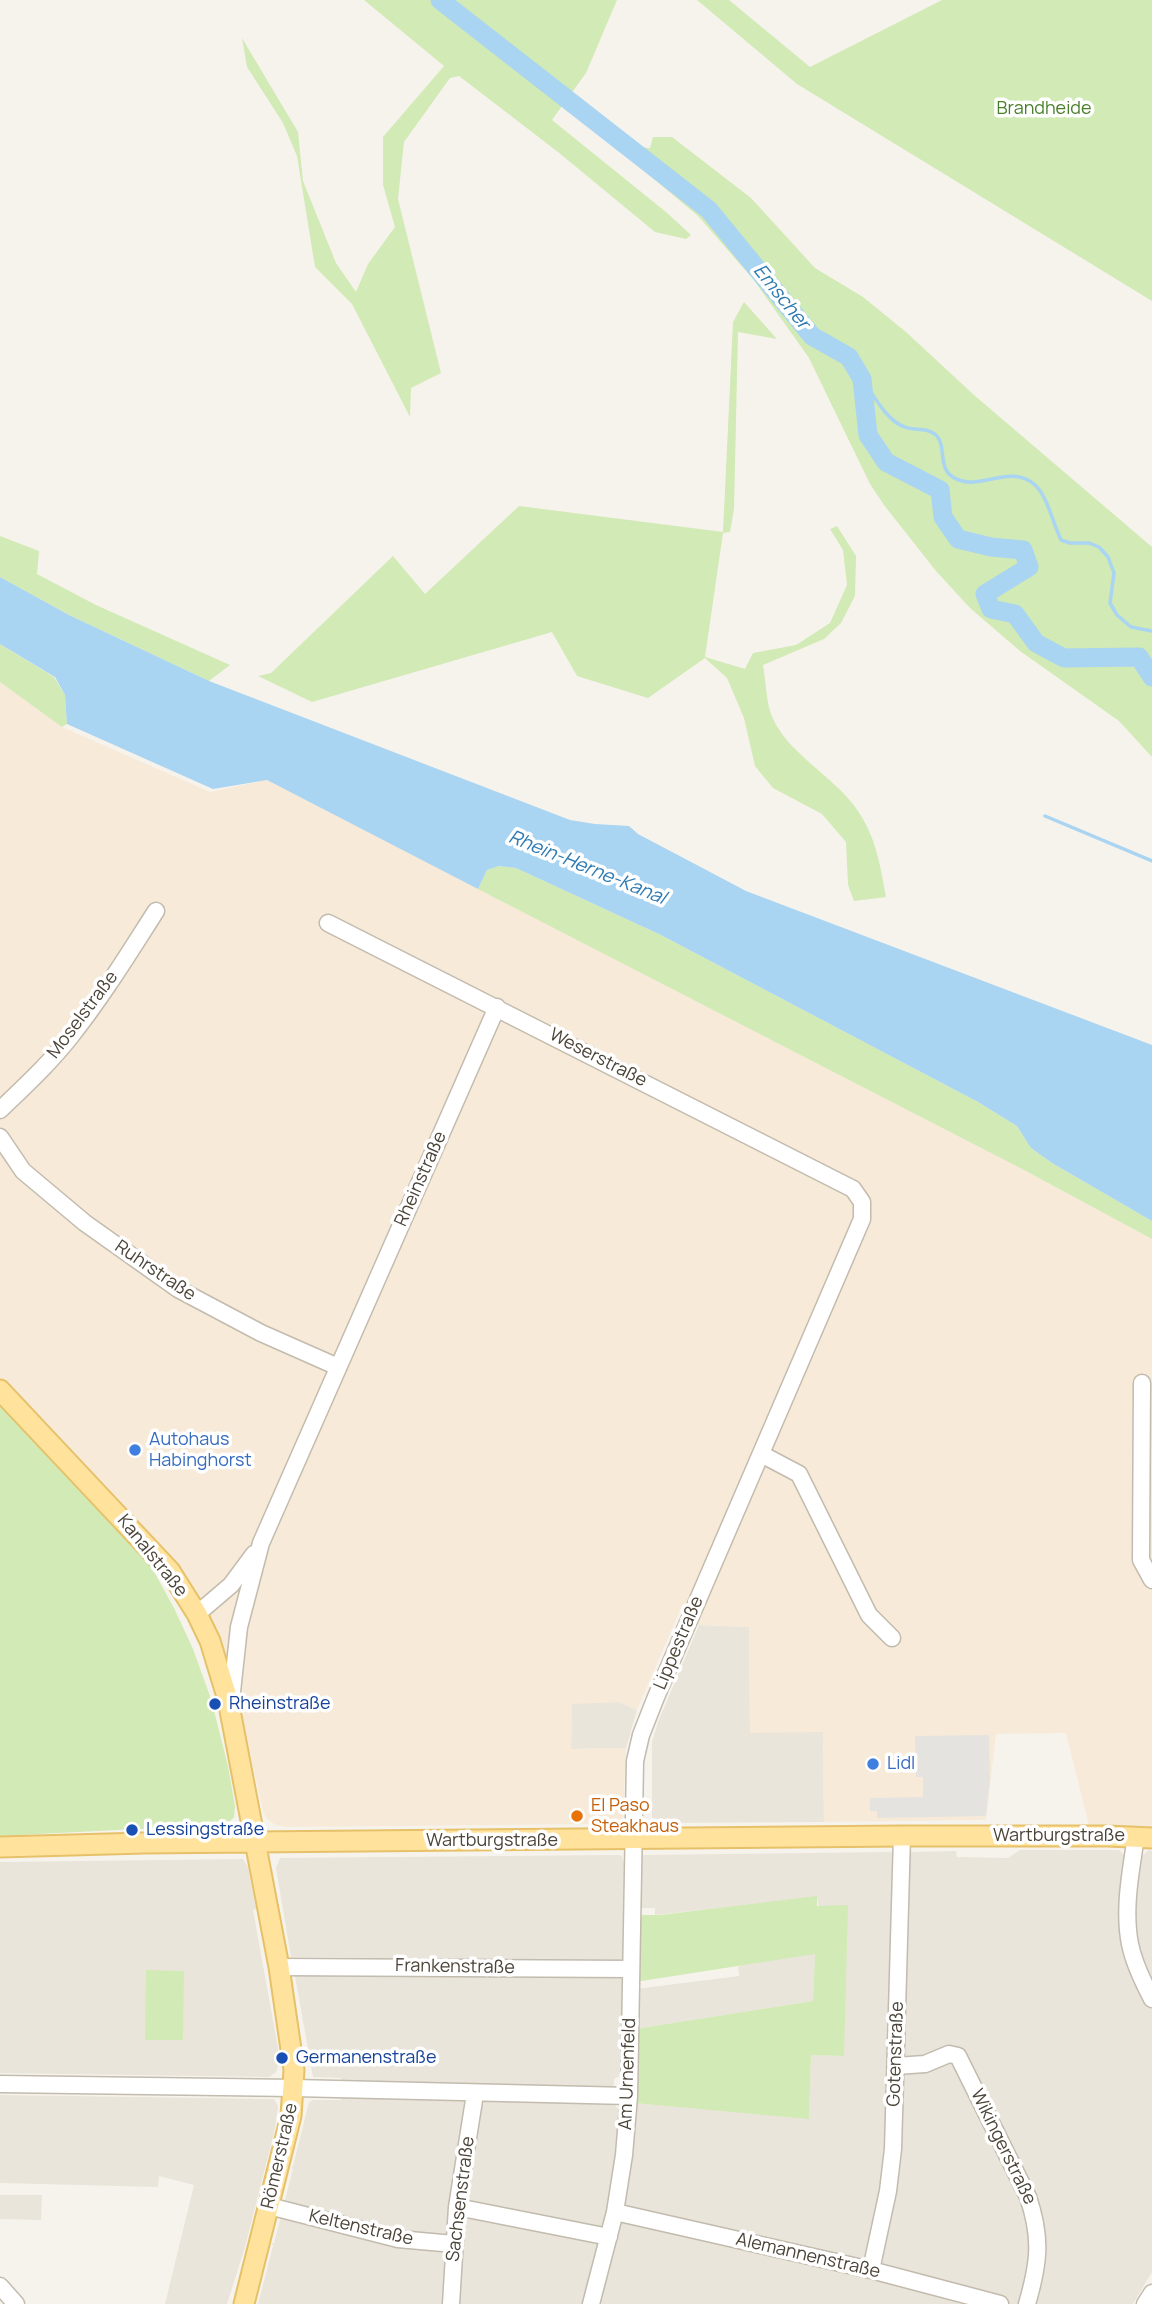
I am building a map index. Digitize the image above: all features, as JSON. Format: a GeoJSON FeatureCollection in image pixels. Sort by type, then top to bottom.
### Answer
{"type":"FeatureCollection","features":[{"type":"Feature","properties":{"kind":"main road","name":"Kanalstraße"},"geometry":{"type":"LineString","coordinates":[[0,1390],[155,1553],[180,1585],[197,1614],[210,1641],[231,1710],[255,1842]]}},
{"type":"Feature","properties":{"kind":"main road","name":"Wartburgstraße"},"geometry":{"type":"LineString","coordinates":[[0,1847],[902,1836],[1144,1837]]}},
{"type":"Feature","properties":{"kind":"main road","name":"Römerstraße"},"geometry":{"type":"LineString","coordinates":[[244,2304],[291,2116],[294,2088],[292,2052],[279,1967],[255,1842]]}},
{"type":"Feature","properties":{"kind":"street","name":"Moselstraße"},"geometry":{"type":"LineString","coordinates":[[0,1111],[71,1037],[156,911]]}},
{"type":"Feature","properties":{"kind":"street","name":"Weserstraße"},"geometry":{"type":"LineString","coordinates":[[328,923],[853,1189],[862,1202]]}},
{"type":"Feature","properties":{"kind":"street","name":"Rheinstraße"},"geometry":{"type":"LineString","coordinates":[[231,1710],[239,1627],[261,1543],[497,1007]]}},
{"type":"Feature","properties":{"kind":"street","name":"Ruhrstraße"},"geometry":{"type":"LineString","coordinates":[[0,1138],[23,1171],[85,1223],[178,1289],[261,1333],[338,1367]]}},
{"type":"Feature","properties":{"kind":"street","name":"Lippestraße"},"geometry":{"type":"LineString","coordinates":[[634,1840],[635,1761],[640,1735],[862,1219],[862,1202]]}},
{"type":"Feature","properties":{"kind":"street"},"geometry":{"type":"LineString","coordinates":[[1142,1383],[1141,1559],[1152,1580]]}},
{"type":"Feature","properties":{"kind":"street"},"geometry":{"type":"LineString","coordinates":[[761,1454],[799,1474],[869,1615],[892,1638]]}},
{"type":"Feature","properties":{"kind":"street","name":"Rheinstraße"},"geometry":{"type":"LineString","coordinates":[[197,1614],[231,1585],[261,1543]]}},
{"type":"Feature","properties":{"kind":"street"},"geometry":{"type":"LineString","coordinates":[[210,1641],[224,1641],[239,1627]]}},
{"type":"Feature","properties":{"kind":"street","name":"Gotenstraße"},"geometry":{"type":"LineString","coordinates":[[871,2270],[889,2181],[896,2066],[902,1836]]}},
{"type":"Feature","properties":{"kind":"street"},"geometry":{"type":"LineString","coordinates":[[1144,1837],[1127,1916],[1130,1944],[1152,2000]]}},
{"type":"Feature","properties":{"kind":"street","name":"Am Urnenfeld"},"geometry":{"type":"LineString","coordinates":[[591,2304],[615,2212],[629,2096],[634,1840]]}},
{"type":"Feature","properties":{"kind":"street","name":"Frankenstraße"},"geometry":{"type":"LineString","coordinates":[[279,1967],[631,1969]]}},
{"type":"Feature","properties":{"kind":"street","name":"Wikingerstraße"},"geometry":{"type":"LineString","coordinates":[[896,2066],[925,2064],[949,2054],[958,2056],[1028,2197],[1036,2220],[1039,2243],[1037,2272],[1027,2304]]}},
{"type":"Feature","properties":{"kind":"street"},"geometry":{"type":"LineString","coordinates":[[0,2084],[629,2096]]}},
{"type":"Feature","properties":{"kind":"street","name":"Sachsenstraße"},"geometry":{"type":"LineString","coordinates":[[451,2304],[457,2207],[475,2094]]}},
{"type":"Feature","properties":{"kind":"street","name":"Keltenstraße"},"geometry":{"type":"LineString","coordinates":[[269,2206],[398,2239],[454,2244]]}},
{"type":"Feature","properties":{"kind":"street"},"geometry":{"type":"LineString","coordinates":[[457,2207],[609,2237]]}},
{"type":"Feature","properties":{"kind":"street","name":"Alemannenstraße"},"geometry":{"type":"LineString","coordinates":[[615,2212],[871,2270],[1000,2304]]}},
{"type":"Feature","properties":{"kind":"street"},"geometry":{"type":"LineString","coordinates":[[0,2286],[16,2304]]}},
{"type":"Feature","properties":{"kind":"street"},"geometry":{"type":"LineString","coordinates":[[1145,2304],[1152,2292]]}},
{"type":"Feature","properties":{"kind":"shaded area"},"geometry":{"type":"Polygon","coordinates":[[[0,682],[62,727],[210,792],[267,780],[1024,1170],[1152,1239],[1152,1828],[1089,1825],[1066,1733],[996,1734],[986,1820],[824,1822],[823,1732],[750,1733],[749,1627],[699,1625],[680,1610],[637,1710],[619,1702],[572,1704],[571,1749],[626,1748],[623,1819],[618,1827],[596,1827],[596,1824],[285,1827],[267,1819],[240,1708],[214,1631],[186,1578],[0,1379],[0,682]]]}},
{"type":"Feature","properties":{"kind":"shaded area"},"geometry":{"type":"Polygon","coordinates":[[[699,1625],[749,1627],[750,1732],[823,1732],[824,1822],[652,1823],[652,1742],[699,1625]]]}},
{"type":"Feature","properties":{"kind":"shaded area"},"geometry":{"type":"Polygon","coordinates":[[[619,1702],[637,1710],[626,1748],[571,1749],[572,1703],[619,1702]]]}},
{"type":"Feature","properties":{"kind":"shaded area"},"geometry":{"type":"Polygon","coordinates":[[[989,1735],[990,1780],[986,1816],[877,1818],[877,1811],[870,1811],[870,1798],[923,1797],[923,1777],[916,1777],[915,1736],[989,1735]]]}},
{"type":"Feature","properties":{"kind":"shaded area"},"geometry":{"type":"Polygon","coordinates":[[[1020,1850],[1119,1850],[1126,1857],[1140,1858],[1149,1850],[1152,1851],[1152,2272],[1133,2304],[258,2304],[309,2102],[341,2100],[341,2078],[313,2077],[295,1976],[311,1973],[622,1976],[621,2071],[614,2079],[613,2103],[620,2111],[634,2109],[634,2103],[809,2118],[811,2055],[843,2056],[817,1897],[655,1915],[655,1908],[636,1908],[637,1859],[642,1855],[890,1852],[895,1855],[956,1851],[957,1857],[1008,1858],[1020,1850]]]}},
{"type":"Feature","properties":{"kind":"shaded area"},"geometry":{"type":"Polygon","coordinates":[[[619,1855],[624,1863],[623,1961],[291,1957],[276,1868],[280,1858],[619,1855]]]}},
{"type":"Feature","properties":{"kind":"shaded area"},"geometry":{"type":"Polygon","coordinates":[[[243,1859],[248,1867],[256,1909],[253,1910],[280,2059],[276,2072],[269,2077],[0,2073],[0,1862],[243,1859]]]}},
{"type":"Feature","properties":{"kind":"shaded area"},"geometry":{"type":"Polygon","coordinates":[[[815,1953],[813,2001],[635,2029],[635,1989],[739,1976],[738,1966],[815,1953]]]}},
{"type":"Feature","properties":{"kind":"shaded area"},"geometry":{"type":"Polygon","coordinates":[[[0,2095],[274,2099],[278,2106],[275,2129],[245,2247],[227,2304],[165,2304],[194,2185],[159,2176],[158,2187],[0,2183],[0,2095]]]}},
{"type":"Feature","properties":{"kind":"shaded area"},"geometry":{"type":"Polygon","coordinates":[[[0,2195],[42,2195],[41,2220],[0,2219],[0,2195]]]}},
{"type":"Feature","properties":{"kind":"green space"},"geometry":{"type":"Polygon","coordinates":[[[364,0],[617,0],[586,73],[552,120],[691,235],[686,239],[655,232],[558,152],[459,76],[450,78],[404,142],[398,199],[441,373],[411,388],[410,417],[352,304],[315,267],[297,156],[283,123],[247,67],[242,38],[298,132],[303,181],[336,263],[356,292],[368,264],[395,227],[383,185],[383,137],[444,66],[364,0]]]}},
{"type":"Feature","properties":{"kind":"green space","name":"Brandheide"},"geometry":{"type":"Polygon","coordinates":[[[697,0],[729,0],[810,67],[942,0],[1152,0],[1152,301],[797,84],[697,0]]]}},
{"type":"Feature","properties":{"kind":"green space"},"geometry":{"type":"Polygon","coordinates":[[[653,137],[672,137],[751,198],[815,268],[863,297],[906,332],[974,395],[1152,547],[1152,757],[1119,721],[1020,651],[970,608],[936,571],[870,484],[809,358],[753,279],[698,216],[624,154],[636,147],[650,148],[653,137]]]}},
{"type":"Feature","properties":{"kind":"green space"},"geometry":{"type":"Polygon","coordinates":[[[744,302],[777,339],[738,332],[734,509],[730,532],[723,533],[705,657],[745,669],[753,653],[796,645],[830,623],[847,585],[843,550],[830,529],[837,526],[856,556],[855,596],[841,623],[824,639],[763,665],[766,692],[773,719],[782,733],[804,758],[842,792],[863,819],[875,847],[886,897],[854,901],[848,885],[846,842],[822,814],[773,788],[755,766],[744,718],[727,678],[705,658],[648,698],[577,676],[552,632],[312,702],[258,676],[271,673],[393,556],[425,594],[519,506],[723,532],[733,322],[744,302]]]}},
{"type":"Feature","properties":{"kind":"green space"},"geometry":{"type":"Polygon","coordinates":[[[0,536],[39,551],[37,574],[96,605],[230,665],[209,681],[69,615],[0,577],[0,536]]]}},
{"type":"Feature","properties":{"kind":"green space"},"geometry":{"type":"Polygon","coordinates":[[[0,644],[54,677],[65,695],[67,724],[62,727],[0,682],[0,644]]]}},
{"type":"Feature","properties":{"kind":"green space"},"geometry":{"type":"Polygon","coordinates":[[[499,866],[516,868],[661,935],[978,1102],[1017,1126],[1031,1148],[1052,1163],[1152,1221],[1152,1239],[1024,1170],[478,889],[487,870],[499,866]]]}},
{"type":"Feature","properties":{"kind":"green space"},"geometry":{"type":"Polygon","coordinates":[[[0,1404],[147,1559],[174,1608],[193,1649],[211,1699],[228,1766],[235,1806],[234,1817],[224,1828],[137,1829],[0,1836],[0,1404]]]}},
{"type":"Feature","properties":{"kind":"green space"},"geometry":{"type":"Polygon","coordinates":[[[817,1896],[817,1906],[848,1905],[844,2056],[811,2055],[809,2119],[634,2103],[635,2029],[813,2001],[815,1954],[635,1982],[636,1915],[660,1915],[817,1896]]]}},
{"type":"Feature","properties":{"kind":"green space"},"geometry":{"type":"Polygon","coordinates":[[[146,1970],[184,1971],[183,2040],[145,2040],[146,1970]]]}},
{"type":"Feature","properties":{"kind":"water","name":"Rhein-Herne-Kanal"},"geometry":{"type":"Polygon","coordinates":[[[0,577],[69,615],[209,681],[570,820],[629,826],[638,834],[746,891],[1152,1045],[1152,1221],[1052,1163],[1031,1148],[1017,1126],[978,1102],[661,935],[516,868],[499,866],[487,870],[478,889],[267,780],[213,789],[67,724],[65,695],[55,677],[0,644],[0,577]]]}},
{"type":"Feature","properties":{"kind":"waterway","name":"Emscher"},"geometry":{"type":"LineString","coordinates":[[440,0],[709,210],[812,336],[849,357],[862,379],[868,435],[886,462],[940,490],[943,517],[958,539],[991,547],[1023,550],[1029,567],[985,594],[991,609],[1015,614],[1036,643],[1064,658],[1139,657],[1152,677]]}},
{"type":"Feature","properties":{"kind":"waterway"},"geometry":{"type":"LineString","coordinates":[[862,379],[881,407],[898,424],[936,435],[944,465],[952,476],[973,482],[1013,476],[1034,484],[1047,503],[1061,540],[1089,543],[1099,547],[1108,557],[1114,573],[1110,603],[1117,615],[1131,627],[1152,631]]}},
{"type":"Feature","properties":{"kind":"waterway"},"geometry":{"type":"LineString","coordinates":[[1045,816],[1152,861]]}},
{"type":"Feature","properties":{"kind":"place","name":"Autohaus Habinghorst"},"geometry":{"type":"Point","coordinates":[135,1450]}},
{"type":"Feature","properties":{"kind":"place","name":"Rheinstraße"},"geometry":{"type":"Point","coordinates":[215,1704]}},
{"type":"Feature","properties":{"kind":"place","name":"Lidl"},"geometry":{"type":"Point","coordinates":[873,1764]}},
{"type":"Feature","properties":{"kind":"place","name":"El Paso Steakhaus"},"geometry":{"type":"Point","coordinates":[577,1816]}},
{"type":"Feature","properties":{"kind":"place","name":"Lessingstraße"},"geometry":{"type":"Point","coordinates":[132,1830]}},
{"type":"Feature","properties":{"kind":"place","name":"Germanenstraße"},"geometry":{"type":"Point","coordinates":[282,2058]}}]}
